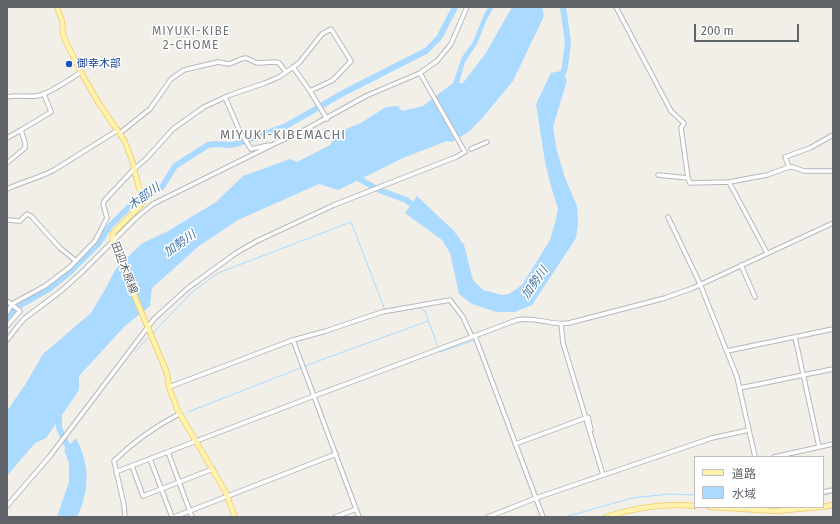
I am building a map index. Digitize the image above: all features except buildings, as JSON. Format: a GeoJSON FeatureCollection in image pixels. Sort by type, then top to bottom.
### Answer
{"type":"FeatureCollection","features":[{"type":"Feature","properties":{"kind":"main road","name":"田迎木原線"},"geometry":{"type":"LineString","coordinates":[[57,8],[66,42],[98,102],[119,131],[128,148],[139,188],[145,198],[141,205],[113,233],[112,242],[167,373],[169,387],[179,414],[213,470],[227,496],[235,517]]}},
{"type":"Feature","properties":{"kind":"main road"},"geometry":{"type":"LineString","coordinates":[[606,517],[618,513],[648,508],[694,506]]}},
{"type":"Feature","properties":{"kind":"main road"},"geometry":{"type":"LineString","coordinates":[[734,508],[759,510],[797,508]]}},
{"type":"Feature","properties":{"kind":"street"},"geometry":{"type":"LineString","coordinates":[[7,340],[25,318],[61,292],[140,214],[153,204],[276,143],[302,132],[366,96],[421,75],[437,61],[451,44],[467,7]]}},
{"type":"Feature","properties":{"kind":"street"},"geometry":{"type":"LineString","coordinates":[[616,7],[671,111],[684,123],[681,128],[690,183],[729,182],[767,175],[789,167],[804,171],[833,171]]}},
{"type":"Feature","properties":{"kind":"street"},"geometry":{"type":"LineString","coordinates":[[7,312],[13,306],[45,286],[76,261],[94,241],[106,221],[107,218],[103,204],[105,200],[134,169],[146,159],[173,129],[204,107],[225,97],[265,83],[286,72],[299,63],[322,34],[331,29],[351,61],[333,80],[310,91]]}},
{"type":"Feature","properties":{"kind":"street"},"geometry":{"type":"LineString","coordinates":[[7,189],[48,173],[119,131],[150,109],[171,78],[184,70],[218,62],[228,64],[246,58],[257,63],[276,62],[286,72]]}},
{"type":"Feature","properties":{"kind":"street"},"geometry":{"type":"LineString","coordinates":[[293,67],[327,119]]}},
{"type":"Feature","properties":{"kind":"street"},"geometry":{"type":"LineString","coordinates":[[7,97],[36,96],[44,94],[81,72]]}},
{"type":"Feature","properties":{"kind":"street"},"geometry":{"type":"LineString","coordinates":[[7,506],[50,456],[154,319],[188,288],[256,241],[334,204],[456,157],[465,152],[421,75]]}},
{"type":"Feature","properties":{"kind":"street"},"geometry":{"type":"LineString","coordinates":[[7,138],[51,112],[44,94]]}},
{"type":"Feature","properties":{"kind":"street"},"geometry":{"type":"LineString","coordinates":[[225,97],[241,134],[251,149],[276,143]]}},
{"type":"Feature","properties":{"kind":"street"},"geometry":{"type":"LineString","coordinates":[[7,163],[25,148],[21,130]]}},
{"type":"Feature","properties":{"kind":"street"},"geometry":{"type":"LineString","coordinates":[[789,167],[785,157],[810,148],[833,135]]}},
{"type":"Feature","properties":{"kind":"street"},"geometry":{"type":"LineString","coordinates":[[471,148],[487,142]]}},
{"type":"Feature","properties":{"kind":"street"},"geometry":{"type":"LineString","coordinates":[[658,175],[688,178]]}},
{"type":"Feature","properties":{"kind":"street"},"geometry":{"type":"LineString","coordinates":[[729,182],[767,253]]}},
{"type":"Feature","properties":{"kind":"street"},"geometry":{"type":"LineString","coordinates":[[7,220],[20,221],[28,214],[60,248],[76,261]]}},
{"type":"Feature","properties":{"kind":"street"},"geometry":{"type":"LineString","coordinates":[[668,217],[700,284],[727,351],[740,388],[754,456]]}},
{"type":"Feature","properties":{"kind":"street"},"geometry":{"type":"LineString","coordinates":[[116,473],[196,441],[517,320],[527,318],[561,324],[612,313],[665,298],[693,288],[833,223]]}},
{"type":"Feature","properties":{"kind":"street"},"geometry":{"type":"LineString","coordinates":[[741,265],[755,297]]}},
{"type":"Feature","properties":{"kind":"street"},"geometry":{"type":"LineString","coordinates":[[169,387],[293,340],[326,331],[382,312],[450,300],[463,317],[473,337],[543,517]]}},
{"type":"Feature","properties":{"kind":"street"},"geometry":{"type":"LineString","coordinates":[[7,301],[20,311],[7,326]]}},
{"type":"Feature","properties":{"kind":"street"},"geometry":{"type":"LineString","coordinates":[[561,324],[563,343],[586,418],[588,417],[603,475]]}},
{"type":"Feature","properties":{"kind":"street"},"geometry":{"type":"LineString","coordinates":[[727,351],[833,329]]}},
{"type":"Feature","properties":{"kind":"street"},"geometry":{"type":"LineString","coordinates":[[795,337],[819,447]]}},
{"type":"Feature","properties":{"kind":"street"},"geometry":{"type":"LineString","coordinates":[[293,340],[359,517]]}},
{"type":"Feature","properties":{"kind":"street"},"geometry":{"type":"LineString","coordinates":[[740,388],[833,370]]}},
{"type":"Feature","properties":{"kind":"street"},"geometry":{"type":"LineString","coordinates":[[125,517],[124,505],[114,461],[128,448],[166,421],[179,414]]}},
{"type":"Feature","properties":{"kind":"street"},"geometry":{"type":"LineString","coordinates":[[515,444],[586,418]]}},
{"type":"Feature","properties":{"kind":"street"},"geometry":{"type":"LineString","coordinates":[[488,517],[536,498],[712,438],[749,430]]}},
{"type":"Feature","properties":{"kind":"street"},"geometry":{"type":"LineString","coordinates":[[778,456],[833,444]]}},
{"type":"Feature","properties":{"kind":"street"},"geometry":{"type":"LineString","coordinates":[[168,452],[192,517]]}},
{"type":"Feature","properties":{"kind":"street"},"geometry":{"type":"LineString","coordinates":[[150,459],[173,517],[336,454]]}},
{"type":"Feature","properties":{"kind":"street"},"geometry":{"type":"LineString","coordinates":[[132,466],[143,496],[213,470]]}},
{"type":"Feature","properties":{"kind":"street"},"geometry":{"type":"LineString","coordinates":[[335,517],[356,509]]}},
{"type":"Feature","properties":{"kind":"water"},"geometry":{"type":"Polygon","coordinates":[[[488,7],[494,7],[487,19],[477,44],[465,62],[459,83],[463,83],[486,53],[512,7],[542,7],[544,16],[513,81],[470,131],[452,142],[447,141],[403,158],[338,190],[319,184],[238,220],[199,246],[152,288],[150,306],[124,327],[79,376],[79,390],[46,438],[35,443],[7,476],[7,411],[25,385],[43,354],[91,313],[115,270],[141,244],[168,231],[216,202],[243,176],[290,159],[297,162],[330,145],[339,132],[361,123],[386,107],[398,106],[402,111],[423,106],[453,83],[462,57],[473,42],[488,7]]]}},
{"type":"Feature","properties":{"kind":"water"},"geometry":{"type":"Polygon","coordinates":[[[561,71],[567,80],[553,127],[556,147],[565,178],[577,206],[578,223],[576,238],[532,305],[515,312],[497,312],[472,304],[459,294],[450,253],[442,240],[405,213],[417,196],[454,231],[464,245],[473,280],[483,290],[502,295],[509,294],[522,285],[550,240],[558,209],[545,162],[536,104],[551,73],[561,71]]]}},
{"type":"Feature","properties":{"kind":"water"},"geometry":{"type":"Polygon","coordinates":[[[76,438],[81,448],[86,468],[87,478],[84,497],[77,517],[57,517],[69,482],[69,463],[64,450],[76,438]]]}},
{"type":"Feature","properties":{"kind":"waterway","name":"木部川"},"geometry":{"type":"LineString","coordinates":[[7,319],[19,306],[49,289],[70,272],[98,244],[110,226],[133,203],[162,187],[175,166],[208,145],[236,144],[286,126],[345,92],[426,51],[439,38],[455,7]]}},
{"type":"Feature","properties":{"kind":"waterway","name":"加勢川"},"geometry":{"type":"LineString","coordinates":[[560,81],[565,67],[568,42],[563,7]]}},
{"type":"Feature","properties":{"kind":"waterway","name":"加勢川"},"geometry":{"type":"LineString","coordinates":[[354,176],[379,190],[406,200],[417,208]]}},
{"type":"Feature","properties":{"kind":"waterway"},"geometry":{"type":"LineString","coordinates":[[153,333],[190,294],[218,273],[351,222],[385,310]]}},
{"type":"Feature","properties":{"kind":"waterway"},"geometry":{"type":"LineString","coordinates":[[386,313],[419,308],[425,311],[440,352],[472,341],[475,342],[535,501]]}},
{"type":"Feature","properties":{"kind":"waterway"},"geometry":{"type":"LineString","coordinates":[[188,412],[321,360],[428,321]]}},
{"type":"Feature","properties":{"kind":"waterway"},"geometry":{"type":"LineString","coordinates":[[135,352],[148,338]]}},
{"type":"Feature","properties":{"kind":"waterway","name":"加勢川"},"geometry":{"type":"LineString","coordinates":[[59,411],[59,428],[71,453]]}},
{"type":"Feature","properties":{"kind":"waterway"},"geometry":{"type":"LineString","coordinates":[[824,495],[833,493]]}},
{"type":"Feature","properties":{"kind":"waterway"},"geometry":{"type":"LineString","coordinates":[[565,517],[632,498],[669,494],[694,495]]}},
{"type":"Feature","properties":{"kind":"place","name":"御幸木部"},"geometry":{"type":"Point","coordinates":[69,64]}},
{"type":"Feature","properties":{"kind":"district","name":"MIYUKI-KIBE 2-CHOME"},"geometry":{"type":"Point","coordinates":[191,39]}},
{"type":"Feature","properties":{"kind":"district","name":"MIYUKI-KIBEMACHI"},"geometry":{"type":"Point","coordinates":[283,135]}}]}
